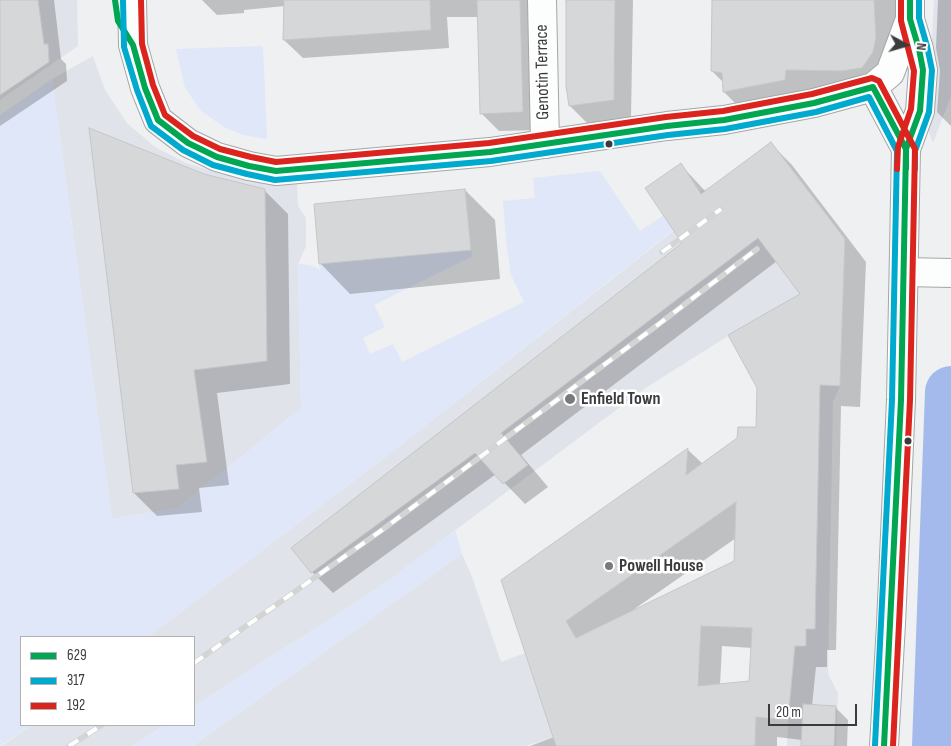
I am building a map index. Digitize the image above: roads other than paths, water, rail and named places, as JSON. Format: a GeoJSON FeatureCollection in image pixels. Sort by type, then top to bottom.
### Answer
{"type":"FeatureCollection","features":[{"type":"Feature","properties":{"kind":"main road"},"geometry":{"type":"LineString","coordinates":[[115,0],[118,21],[133,45]]}},
{"type":"Feature","properties":{"kind":"main road"},"geometry":{"type":"LineString","coordinates":[[132,0],[133,45],[144,88],[158,120],[188,144],[217,157],[276,171],[490,152],[667,126],[724,120],[814,103],[874,87],[890,73],[907,20]]}},
{"type":"Feature","properties":{"kind":"main road","name":"Genotin Terrace"},"geometry":{"type":"LineString","coordinates":[[542,0],[545,144]]}},
{"type":"Feature","properties":{"kind":"main road"},"geometry":{"type":"LineString","coordinates":[[884,746],[891,624],[904,272],[906,149],[920,112],[922,70],[919,49],[907,20]]}},
{"type":"Feature","properties":{"kind":"main road"},"geometry":{"type":"LineString","coordinates":[[874,87],[906,149]]}},
{"type":"Feature","properties":{"kind":"main road"},"geometry":{"type":"LineString","coordinates":[[904,272],[951,273]]}},
{"type":"Feature","properties":{"kind":"waterway"},"geometry":{"type":"LineString","coordinates":[[938,746],[951,392]]}},
{"type":"Feature","properties":{"kind":"railway"},"geometry":{"type":"LineString","coordinates":[[662,252],[721,209]]}},
{"type":"Feature","properties":{"kind":"railway"},"geometry":{"type":"LineString","coordinates":[[195,662],[382,530],[757,249]]}},
{"type":"Feature","properties":{"kind":"railway"},"geometry":{"type":"LineString","coordinates":[[69,746],[100,726]]}},
{"type":"Feature","properties":{"kind":"place","name":"Enfield Town"},"geometry":{"type":"Point","coordinates":[570,399]}},
{"type":"Feature","properties":{"kind":"place","name":"Powell House"},"geometry":{"type":"Point","coordinates":[609,566]}}]}
